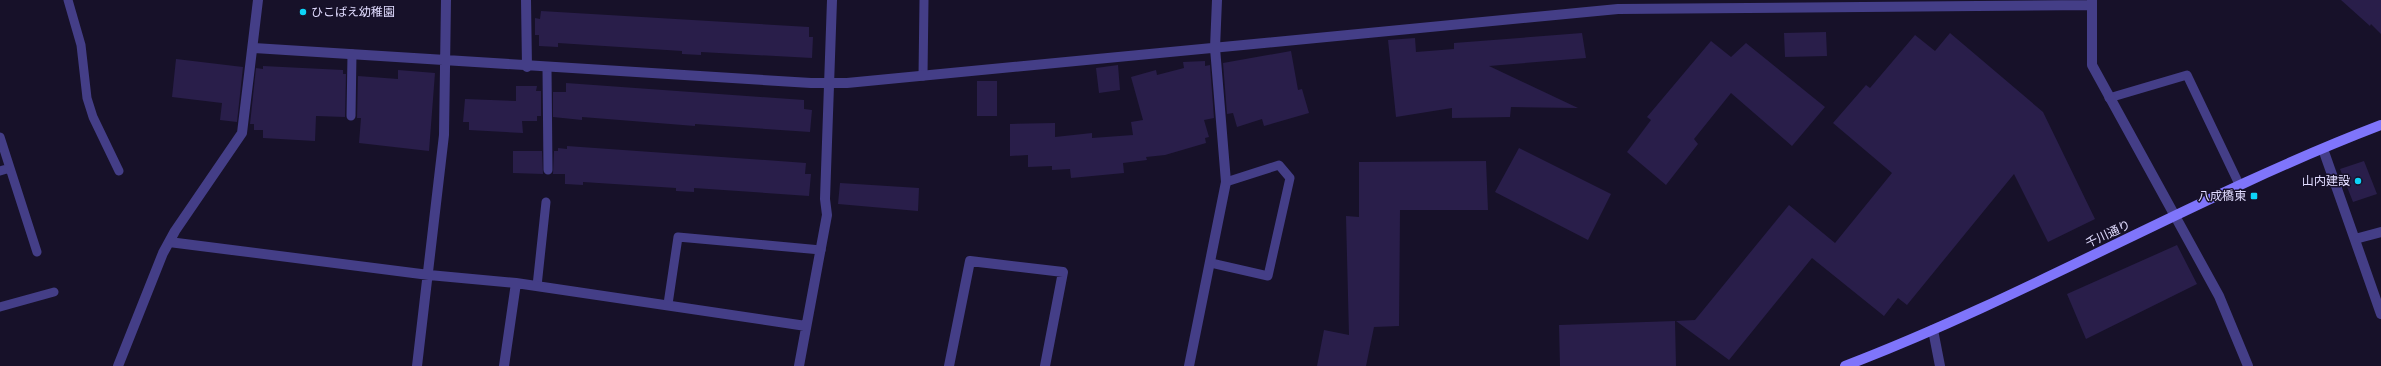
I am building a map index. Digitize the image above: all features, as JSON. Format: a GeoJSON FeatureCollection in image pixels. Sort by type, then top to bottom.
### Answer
{"type":"FeatureCollection","features":[{"type":"Feature","properties":{"kind":"main road","name":"千川通り"},"geometry":{"type":"LineString","coordinates":[[1845,366],[1860,363],[1933,330],[2176,217],[2239,184],[2381,125]]}},
{"type":"Feature","properties":{"kind":"street"},"geometry":{"type":"LineString","coordinates":[[118,366],[169,242],[242,133],[258,0]]}},
{"type":"Feature","properties":{"kind":"street"},"geometry":{"type":"LineString","coordinates":[[417,366],[429,275],[444,135],[446,0]]}},
{"type":"Feature","properties":{"kind":"street"},"geometry":{"type":"LineString","coordinates":[[526,0],[527,67]]}},
{"type":"Feature","properties":{"kind":"street"},"geometry":{"type":"LineString","coordinates":[[799,366],[827,215],[825,199],[832,0]]}},
{"type":"Feature","properties":{"kind":"street"},"geometry":{"type":"LineString","coordinates":[[1189,366],[1211,263],[1226,182],[1215,48],[1217,0]]}},
{"type":"Feature","properties":{"kind":"street"},"geometry":{"type":"LineString","coordinates":[[253,48],[527,67],[829,83],[923,76],[1215,48],[1618,4],[2092,3],[2092,65],[2220,296],[2248,366]]}},
{"type":"Feature","properties":{"kind":"street"},"geometry":{"type":"LineString","coordinates":[[2323,149],[2381,314]]}},
{"type":"Feature","properties":{"kind":"street"},"geometry":{"type":"LineString","coordinates":[[2355,239],[2381,232]]}},
{"type":"Feature","properties":{"kind":"street"},"geometry":{"type":"LineString","coordinates":[[169,242],[429,275],[516,283],[668,304],[806,326]]}},
{"type":"Feature","properties":{"kind":"street"},"geometry":{"type":"LineString","coordinates":[[949,366],[970,261],[1063,272],[1045,366]]}},
{"type":"Feature","properties":{"kind":"street"},"geometry":{"type":"LineString","coordinates":[[504,366],[516,283]]}},
{"type":"Feature","properties":{"kind":"street"},"geometry":{"type":"LineString","coordinates":[[1933,330],[1940,366]]}},
{"type":"Feature","properties":{"kind":"lane"},"geometry":{"type":"LineString","coordinates":[[68,0],[81,45],[87,98],[93,117],[119,171]]}},
{"type":"Feature","properties":{"kind":"lane"},"geometry":{"type":"LineString","coordinates":[[923,76],[924,0]]}},
{"type":"Feature","properties":{"kind":"lane"},"geometry":{"type":"LineString","coordinates":[[351,116],[352,54]]}},
{"type":"Feature","properties":{"kind":"lane"},"geometry":{"type":"LineString","coordinates":[[547,68],[548,170]]}},
{"type":"Feature","properties":{"kind":"lane"},"geometry":{"type":"LineString","coordinates":[[2109,98],[2187,75],[2239,184]]}},
{"type":"Feature","properties":{"kind":"lane"},"geometry":{"type":"LineString","coordinates":[[0,137],[37,252]]}},
{"type":"Feature","properties":{"kind":"lane"},"geometry":{"type":"LineString","coordinates":[[1211,263],[1268,276],[1290,178],[1278,165],[1226,182]]}},
{"type":"Feature","properties":{"kind":"lane"},"geometry":{"type":"LineString","coordinates":[[0,171],[10,168]]}},
{"type":"Feature","properties":{"kind":"lane"},"geometry":{"type":"LineString","coordinates":[[537,286],[546,202]]}},
{"type":"Feature","properties":{"kind":"lane"},"geometry":{"type":"LineString","coordinates":[[668,304],[678,237],[821,250]]}},
{"type":"Feature","properties":{"kind":"lane"},"geometry":{"type":"LineString","coordinates":[[0,307],[54,292]]}},
{"type":"Feature","properties":{"kind":"building"},"geometry":{"type":"Polygon","coordinates":[[[2341,0],[2381,0],[2381,34],[2371,24],[2370,26],[2341,0]]]}},
{"type":"Feature","properties":{"kind":"building"},"geometry":{"type":"Polygon","coordinates":[[[541,11],[809,27],[809,37],[813,37],[812,58],[701,52],[701,55],[682,54],[682,51],[558,43],[558,47],[539,46],[539,35],[535,35],[535,18],[540,19],[541,11]]]}},
{"type":"Feature","properties":{"kind":"building"},"geometry":{"type":"Polygon","coordinates":[[[1826,32],[1827,56],[1785,57],[1784,33],[1826,32]]]}},
{"type":"Feature","properties":{"kind":"building"},"geometry":{"type":"Polygon","coordinates":[[[1582,33],[1586,58],[1489,66],[1578,108],[1511,107],[1510,117],[1452,118],[1452,108],[1396,117],[1388,40],[1415,38],[1416,52],[1454,49],[1454,43],[1582,33]]]}},
{"type":"Feature","properties":{"kind":"building"},"geometry":{"type":"Polygon","coordinates":[[[1950,33],[2043,112],[2095,219],[2048,242],[2014,174],[1907,305],[1898,298],[1884,316],[1812,258],[1729,360],[1676,321],[1695,320],[1789,205],[1835,243],[1892,173],[1833,123],[1866,85],[1870,88],[1915,35],[1935,51],[1950,33]]]}},
{"type":"Feature","properties":{"kind":"building"},"geometry":{"type":"Polygon","coordinates":[[[1711,41],[1731,57],[1746,43],[1825,107],[1792,146],[1731,93],[1694,139],[1698,144],[1666,185],[1627,152],[1651,120],[1647,117],[1711,41]]]}},
{"type":"Feature","properties":{"kind":"building"},"geometry":{"type":"Polygon","coordinates":[[[1291,51],[1298,90],[1302,89],[1309,113],[1264,126],[1262,119],[1237,127],[1233,113],[1227,114],[1223,63],[1291,51]]]}},
{"type":"Feature","properties":{"kind":"building"},"geometry":{"type":"Polygon","coordinates":[[[176,59],[243,67],[237,122],[220,120],[222,103],[172,97],[176,59]]]}},
{"type":"Feature","properties":{"kind":"building"},"geometry":{"type":"Polygon","coordinates":[[[1205,61],[1205,66],[1210,65],[1214,118],[1204,120],[1209,137],[1205,138],[1206,143],[1165,155],[1146,157],[1147,160],[1123,163],[1124,173],[1071,178],[1070,169],[1052,170],[1052,166],[1028,167],[1028,155],[1010,156],[1010,124],[1055,123],[1055,137],[1092,133],[1092,138],[1133,135],[1131,122],[1143,120],[1131,77],[1156,70],[1157,75],[1184,68],[1183,62],[1205,61]]]}},
{"type":"Feature","properties":{"kind":"building"},"geometry":{"type":"Polygon","coordinates":[[[1118,65],[1120,90],[1099,93],[1096,68],[1118,65]]]}},
{"type":"Feature","properties":{"kind":"building"},"geometry":{"type":"Polygon","coordinates":[[[263,66],[343,70],[343,74],[346,74],[345,117],[316,116],[315,141],[263,138],[263,130],[254,130],[254,124],[250,124],[256,68],[263,69],[263,66]]]}},
{"type":"Feature","properties":{"kind":"building"},"geometry":{"type":"Polygon","coordinates":[[[398,70],[435,73],[429,151],[359,143],[361,118],[357,118],[358,76],[398,79],[398,70]]]}},
{"type":"Feature","properties":{"kind":"building"},"geometry":{"type":"Polygon","coordinates":[[[977,81],[997,81],[997,116],[977,116],[977,81]]]}},
{"type":"Feature","properties":{"kind":"building"},"geometry":{"type":"Polygon","coordinates":[[[566,83],[804,100],[804,109],[812,110],[810,132],[695,124],[695,126],[582,117],[582,120],[553,117],[553,92],[566,92],[566,83]]]}},
{"type":"Feature","properties":{"kind":"building"},"geometry":{"type":"Polygon","coordinates":[[[516,86],[537,86],[536,91],[541,91],[541,116],[537,116],[537,121],[522,121],[523,133],[469,130],[469,122],[463,122],[465,99],[516,101],[516,86]]]}},
{"type":"Feature","properties":{"kind":"building"},"geometry":{"type":"Polygon","coordinates":[[[567,146],[806,163],[805,174],[811,174],[809,196],[694,188],[694,192],[676,191],[676,188],[583,182],[583,185],[565,184],[565,174],[553,174],[554,151],[558,151],[558,148],[567,149],[567,146]]]}},
{"type":"Feature","properties":{"kind":"building"},"geometry":{"type":"Polygon","coordinates":[[[1519,148],[1611,194],[1588,240],[1495,192],[1519,148]]]}},
{"type":"Feature","properties":{"kind":"building"},"geometry":{"type":"Polygon","coordinates":[[[513,151],[542,151],[543,174],[513,173],[513,151]]]}},
{"type":"Feature","properties":{"kind":"building"},"geometry":{"type":"Polygon","coordinates":[[[1486,161],[1488,210],[1400,210],[1399,326],[1374,327],[1366,366],[1317,366],[1324,330],[1349,335],[1346,216],[1359,217],[1359,162],[1486,161]]]}},
{"type":"Feature","properties":{"kind":"building"},"geometry":{"type":"Polygon","coordinates":[[[2364,161],[2377,194],[2353,202],[2340,169],[2364,161]]]}},
{"type":"Feature","properties":{"kind":"building"},"geometry":{"type":"Polygon","coordinates":[[[840,183],[919,188],[918,211],[838,204],[840,183]]]}},
{"type":"Feature","properties":{"kind":"building"},"geometry":{"type":"Polygon","coordinates":[[[2177,245],[2197,284],[2086,339],[2067,294],[2177,245]]]}},
{"type":"Feature","properties":{"kind":"building"},"geometry":{"type":"Polygon","coordinates":[[[1675,321],[1676,366],[1560,366],[1559,325],[1675,321]]]}},
{"type":"Feature","properties":{"kind":"place","name":"ひこばえ幼稚園"},"geometry":{"type":"Point","coordinates":[303,12]}},
{"type":"Feature","properties":{"kind":"place","name":"山内建設"},"geometry":{"type":"Point","coordinates":[2358,181]}},
{"type":"Feature","properties":{"kind":"place","name":"八成橋東"},"geometry":{"type":"Point","coordinates":[2254,196]}}]}
